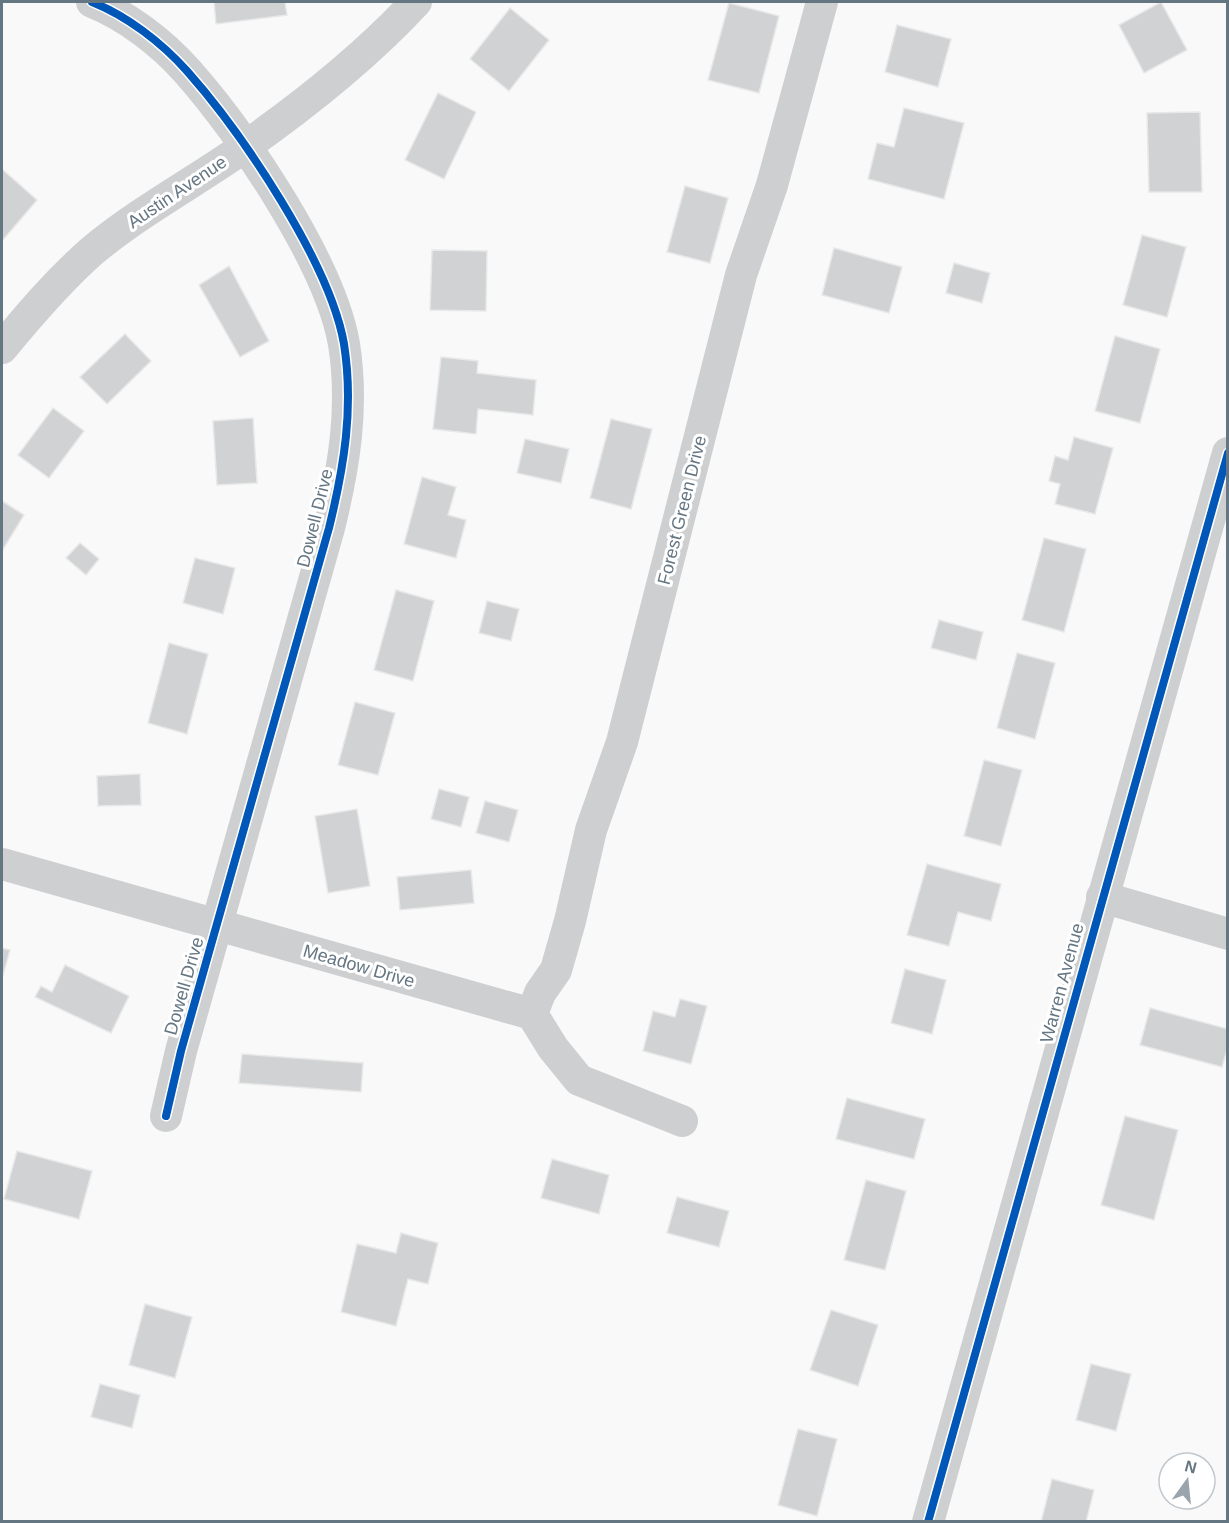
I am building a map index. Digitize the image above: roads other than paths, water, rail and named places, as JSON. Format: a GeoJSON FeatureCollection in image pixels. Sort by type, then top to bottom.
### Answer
{"type":"FeatureCollection","features":[{"type":"Feature","properties":{"kind":"street","name":"Dowell Drive"},"geometry":{"type":"LineString","coordinates":[[92,2],[135,26],[186,70],[246,146],[290,218],[327,289],[343,341],[348,376],[349,420],[342,475],[329,528],[216,926],[166,1116]]}},
{"type":"Feature","properties":{"kind":"street","name":"Austin Avenue"},"geometry":{"type":"LineString","coordinates":[[2,348],[39,303],[92,251],[180,187],[246,146],[359,59],[416,2]]}},
{"type":"Feature","properties":{"kind":"street","name":"Forest Green Drive"},"geometry":{"type":"LineString","coordinates":[[532,1014],[540,993],[556,970],[591,830],[622,742],[741,275],[772,185],[822,2]]}},
{"type":"Feature","properties":{"kind":"street","name":"Warren Avenue"},"geometry":{"type":"LineString","coordinates":[[928,1521],[1227,453]]}},
{"type":"Feature","properties":{"kind":"street","name":"Meadow Drive"},"geometry":{"type":"LineString","coordinates":[[2,864],[532,1014]]}},
{"type":"Feature","properties":{"kind":"street"},"geometry":{"type":"LineString","coordinates":[[1102,897],[1227,934]]}},
{"type":"Feature","properties":{"kind":"street"},"geometry":{"type":"LineString","coordinates":[[532,1014],[553,1048],[579,1080],[682,1121]]}}]}
